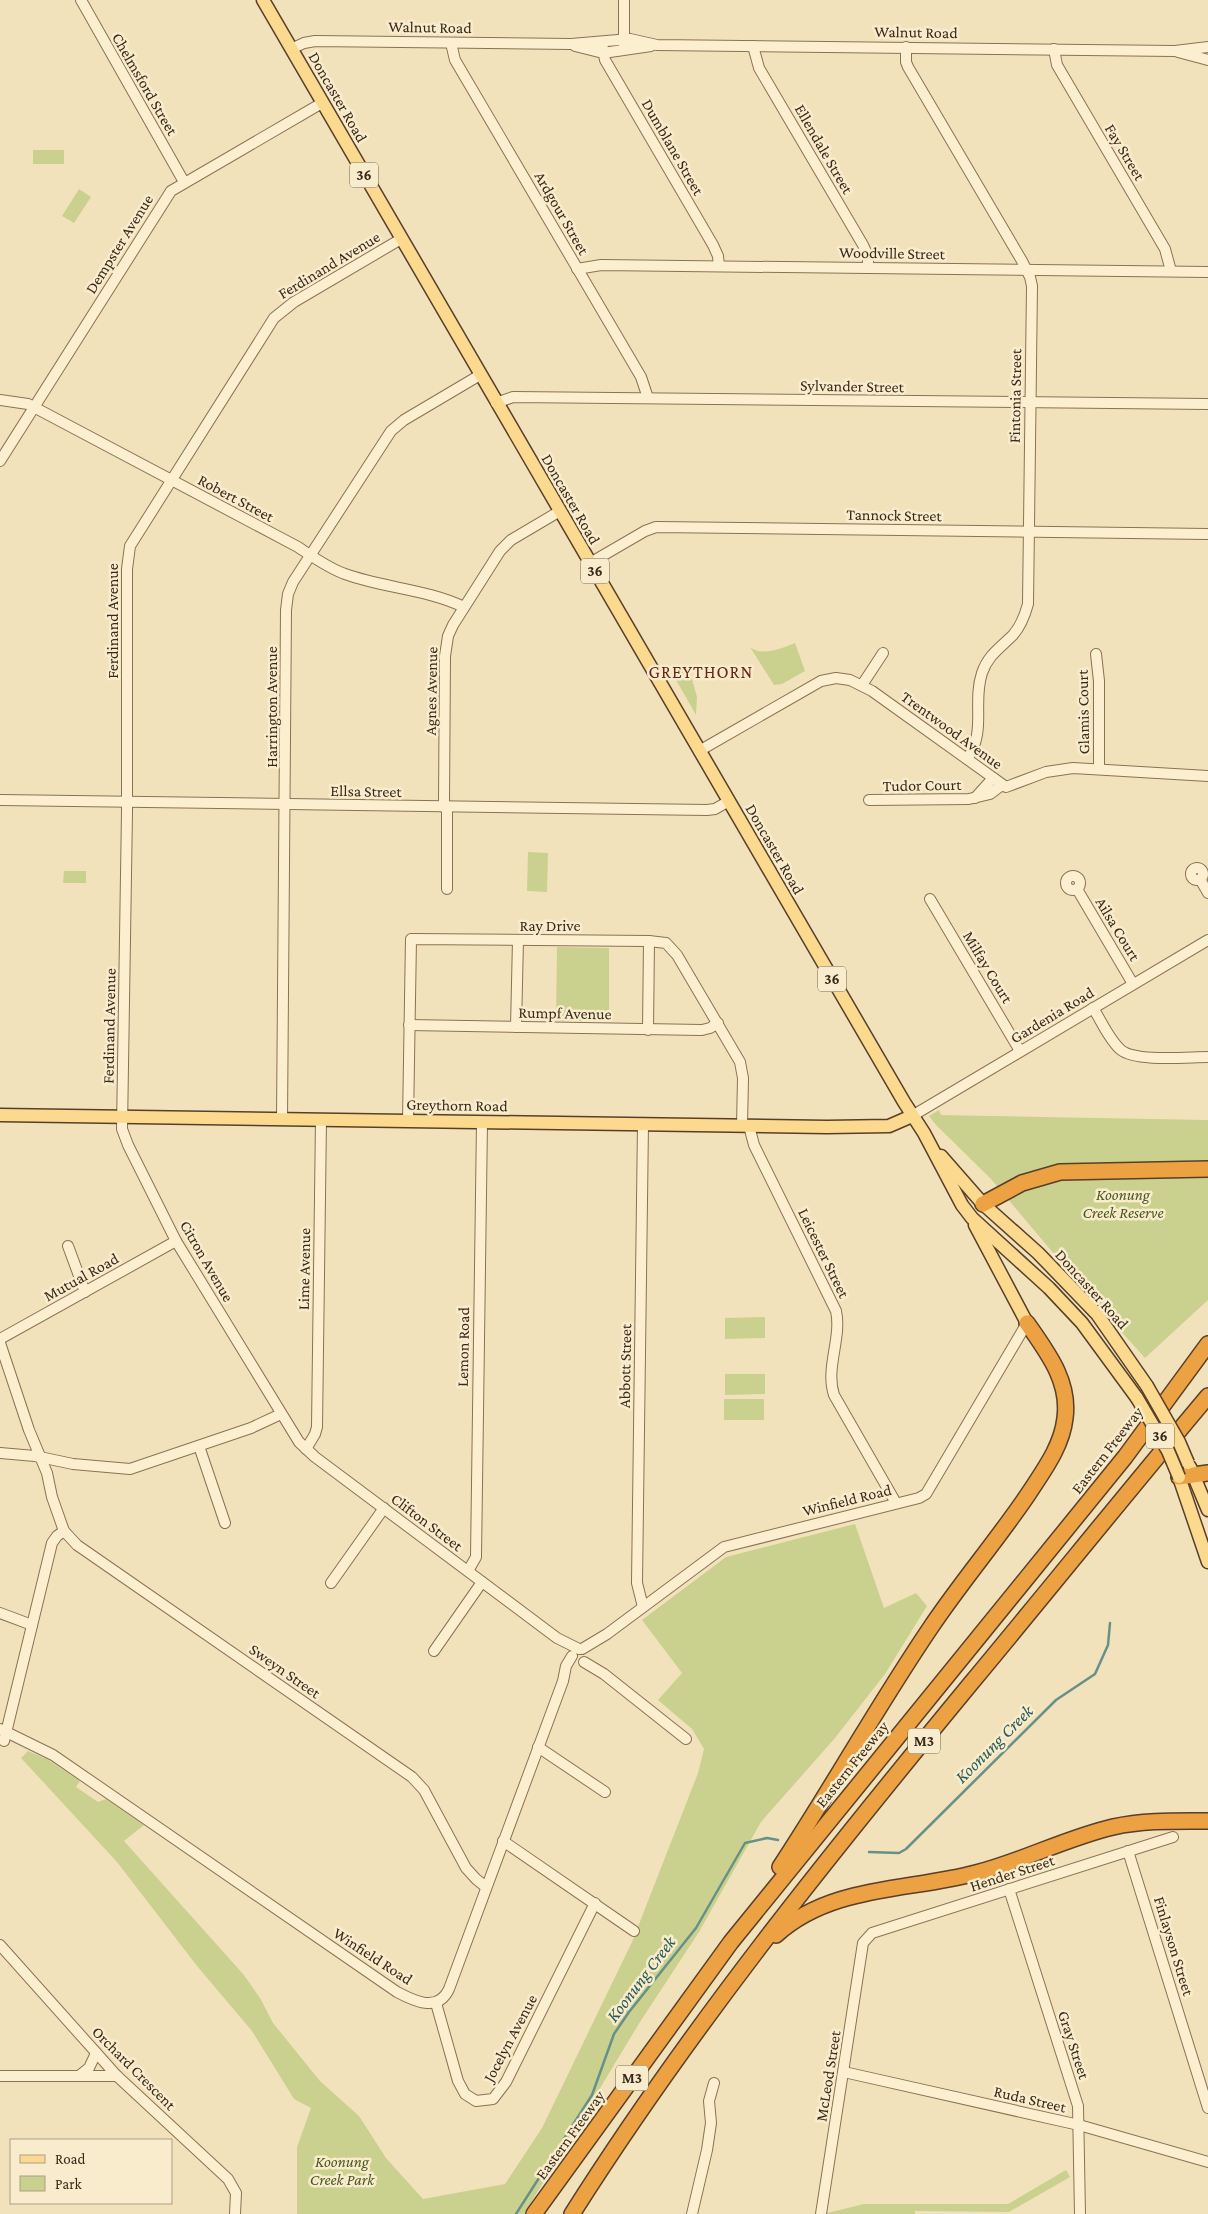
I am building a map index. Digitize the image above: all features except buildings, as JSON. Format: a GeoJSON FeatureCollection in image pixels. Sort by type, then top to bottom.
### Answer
{"type":"FeatureCollection","features":[{"type":"Feature","properties":{"kind":"highway"},"geometry":{"type":"LineString","coordinates":[[983,1204],[1022,1182],[1060,1172],[1208,1169]]}},
{"type":"Feature","properties":{"kind":"highway","name":"36"},"geometry":{"type":"LineString","coordinates":[[731,1942],[800,1836],[881,1703],[932,1625],[1037,1482],[1055,1452],[1066,1418],[1065,1399],[1055,1365],[1027,1322]]}},
{"type":"Feature","properties":{"kind":"highway","name":"Eastern Freeway"},"geometry":{"type":"LineString","coordinates":[[534,2214],[731,1942],[1125,1457],[1208,1344]]}},
{"type":"Feature","properties":{"kind":"highway","name":"M3"},"geometry":{"type":"LineString","coordinates":[[572,2214],[611,2151],[698,2028],[754,1954],[905,1764],[1208,1396]]}},
{"type":"Feature","properties":{"kind":"highway"},"geometry":{"type":"LineString","coordinates":[[754,1954],[779,1932],[797,1920],[816,1910],[857,1894],[976,1873],[1115,1826],[1158,1821],[1208,1821]]}},
{"type":"Feature","properties":{"kind":"main road","name":"Doncaster Road"},"geometry":{"type":"LineString","coordinates":[[263,0],[496,403],[929,1143],[962,1205],[972,1218],[1027,1322]]}},
{"type":"Feature","properties":{"kind":"main road","name":"Greythorn Road"},"geometry":{"type":"LineString","coordinates":[[0,1115],[746,1126],[889,1126],[912,1116]]}},
{"type":"Feature","properties":{"kind":"main road","name":"Doncaster Road"},"geometry":{"type":"LineString","coordinates":[[929,1143],[983,1204],[1038,1253],[1097,1314],[1147,1386],[1180,1442],[1208,1510]]}},
{"type":"Feature","properties":{"kind":"main road"},"geometry":{"type":"LineString","coordinates":[[972,1218],[983,1204]]}},
{"type":"Feature","properties":{"kind":"main road","name":"Doncaster Road"},"geometry":{"type":"LineString","coordinates":[[972,1218],[1049,1288],[1082,1322],[1137,1398],[1168,1451],[1192,1472],[1208,1562]]}},
{"type":"Feature","properties":{"kind":"street","name":"Chelmsford Street"},"geometry":{"type":"LineString","coordinates":[[80,0],[184,182]]}},
{"type":"Feature","properties":{"kind":"street"},"geometry":{"type":"LineString","coordinates":[[624,0],[624,44]]}},
{"type":"Feature","properties":{"kind":"street","name":"Walnut Road"},"geometry":{"type":"LineString","coordinates":[[291,49],[311,41],[571,44],[602,48],[624,44],[1175,51],[1208,47]]}},
{"type":"Feature","properties":{"kind":"street","name":"Ardgour Street"},"geometry":{"type":"LineString","coordinates":[[451,43],[455,60],[641,377],[648,398]]}},
{"type":"Feature","properties":{"kind":"street","name":"Ellendale Street"},"geometry":{"type":"LineString","coordinates":[[753,46],[759,68],[863,245],[868,256],[868,268]]}},
{"type":"Feature","properties":{"kind":"street","name":"Fintonia Street"},"geometry":{"type":"LineString","coordinates":[[906,47],[908,67],[1026,270],[1032,286],[1028,596],[1025,613],[1014,634],[992,653],[985,665],[979,688],[978,739],[967,759]]}},
{"type":"Feature","properties":{"kind":"street","name":"Dumblane Street"},"geometry":{"type":"LineString","coordinates":[[602,48],[612,72],[713,245],[718,256],[719,266]]}},
{"type":"Feature","properties":{"kind":"street","name":"Fay Street"},"geometry":{"type":"LineString","coordinates":[[1054,49],[1056,66],[1165,249],[1171,271]]}},
{"type":"Feature","properties":{"kind":"street","name":"Walnut Road"},"geometry":{"type":"LineString","coordinates":[[1175,51],[1208,60]]}},
{"type":"Feature","properties":{"kind":"street","name":"Dempster Avenue"},"geometry":{"type":"LineString","coordinates":[[0,461],[168,195],[184,182],[322,104]]}},
{"type":"Feature","properties":{"kind":"street","name":"Ferdinand Avenue"},"geometry":{"type":"LineString","coordinates":[[123,1117],[127,802],[127,560],[133,540],[274,318],[294,302],[401,239]]}},
{"type":"Feature","properties":{"kind":"street","name":"Woodville Street"},"geometry":{"type":"LineString","coordinates":[[577,269],[601,265],[1208,272]]}},
{"type":"Feature","properties":{"kind":"street","name":"Harrington Avenue"},"geometry":{"type":"LineString","coordinates":[[282,1119],[286,805],[286,610],[290,588],[391,431],[404,420],[480,375]]}},
{"type":"Feature","properties":{"kind":"street","name":"Sylvander Street"},"geometry":{"type":"LineString","coordinates":[[496,403],[513,396],[1208,404]]}},
{"type":"Feature","properties":{"kind":"street","name":"Robert Street"},"geometry":{"type":"LineString","coordinates":[[0,400],[12,400],[34,407],[347,574],[435,595],[464,607]]}},
{"type":"Feature","properties":{"kind":"street","name":"Agnes Avenue"},"geometry":{"type":"LineString","coordinates":[[447,889],[445,656],[448,636],[464,607],[506,544],[560,511]]}},
{"type":"Feature","properties":{"kind":"street","name":"Tannock Street"},"geometry":{"type":"LineString","coordinates":[[590,563],[645,531],[656,528],[1208,534]]}},
{"type":"Feature","properties":{"kind":"street"},"geometry":{"type":"LineString","coordinates":[[862,685],[883,654]]}},
{"type":"Feature","properties":{"kind":"street","name":"Glamis Court"},"geometry":{"type":"LineString","coordinates":[[1096,654],[1099,681],[1099,769]]}},
{"type":"Feature","properties":{"kind":"street","name":"Trentwood Avenue"},"geometry":{"type":"LineString","coordinates":[[699,751],[814,684],[840,678],[862,685],[1002,785],[1009,786],[1056,770],[1099,769],[1208,776]]}},
{"type":"Feature","properties":{"kind":"street","name":"Tudor Court"},"geometry":{"type":"LineString","coordinates":[[975,798],[993,778]]}},
{"type":"Feature","properties":{"kind":"street","name":"Tudor Court"},"geometry":{"type":"LineString","coordinates":[[869,800],[955,800],[975,798],[990,794],[1002,785]]}},
{"type":"Feature","properties":{"kind":"street","name":"Ellsa Street"},"geometry":{"type":"LineString","coordinates":[[0,800],[707,810],[715,809],[729,801]]}},
{"type":"Feature","properties":{"kind":"street"},"geometry":{"type":"LineString","coordinates":[[1200,879],[1208,893]]}},
{"type":"Feature","properties":{"kind":"street","name":"Ailsa Court"},"geometry":{"type":"LineString","coordinates":[[1077,889],[1134,984]]}},
{"type":"Feature","properties":{"kind":"street","name":"Milfay Court"},"geometry":{"type":"LineString","coordinates":[[930,899],[1020,1051]]}},
{"type":"Feature","properties":{"kind":"street","name":"Ray Drive"},"geometry":{"type":"LineString","coordinates":[[408,1121],[411,939],[649,941],[662,942],[674,950],[742,1066],[746,1126]]}},
{"type":"Feature","properties":{"kind":"street"},"geometry":{"type":"LineString","coordinates":[[516,1027],[518,940]]}},
{"type":"Feature","properties":{"kind":"street","name":"Gardenia Road"},"geometry":{"type":"LineString","coordinates":[[912,1116],[1208,940]]}},
{"type":"Feature","properties":{"kind":"street"},"geometry":{"type":"LineString","coordinates":[[648,1030],[649,941]]}},
{"type":"Feature","properties":{"kind":"street"},"geometry":{"type":"LineString","coordinates":[[1093,1008],[1117,1046],[1127,1053],[1140,1056],[1208,1057]]}},
{"type":"Feature","properties":{"kind":"street","name":"Rumpf Avenue"},"geometry":{"type":"LineString","coordinates":[[409,1025],[648,1030],[706,1029],[718,1023]]}},
{"type":"Feature","properties":{"kind":"street","name":"Citron Avenue"},"geometry":{"type":"LineString","coordinates":[[123,1117],[124,1137],[176,1240],[283,1418]]}},
{"type":"Feature","properties":{"kind":"street","name":"Lime Avenue"},"geometry":{"type":"LineString","coordinates":[[302,1445],[312,1429],[316,1418],[321,1120]]}},
{"type":"Feature","properties":{"kind":"street","name":"Lemon Road"},"geometry":{"type":"LineString","coordinates":[[468,1571],[476,1557],[482,1122]]}},
{"type":"Feature","properties":{"kind":"street","name":"Abbott Street"},"geometry":{"type":"LineString","coordinates":[[643,1124],[637,1583],[643,1608]]}},
{"type":"Feature","properties":{"kind":"street","name":"Leicester Street"},"geometry":{"type":"LineString","coordinates":[[746,1126],[836,1311],[837,1322],[832,1380],[834,1395],[896,1503]]}},
{"type":"Feature","properties":{"kind":"street","name":"Mutual Road"},"geometry":{"type":"LineString","coordinates":[[0,1341],[176,1240]]}},
{"type":"Feature","properties":{"kind":"street"},"geometry":{"type":"LineString","coordinates":[[68,1246],[85,1292]]}},
{"type":"Feature","properties":{"kind":"street","name":"Winfield Road"},"geometry":{"type":"LineString","coordinates":[[3,1736],[36,1745],[81,1774],[397,1992],[419,2001],[436,2003],[444,1998],[449,1989],[562,1681],[580,1655],[724,1547],[919,1498],[930,1489],[1027,1322]]}},
{"type":"Feature","properties":{"kind":"street","name":"Sweyn Street"},"geometry":{"type":"LineString","coordinates":[[0,1341],[64,1531],[77,1545],[412,1777],[424,1790],[466,1868],[486,1887]]}},
{"type":"Feature","properties":{"kind":"street"},"geometry":{"type":"LineString","coordinates":[[0,1454],[73,1464],[130,1469],[283,1418]]}},
{"type":"Feature","properties":{"kind":"street","name":"Clifton Street"},"geometry":{"type":"LineString","coordinates":[[283,1418],[302,1445],[580,1655],[686,1739]]}},
{"type":"Feature","properties":{"kind":"street"},"geometry":{"type":"LineString","coordinates":[[199,1446],[225,1523]]}},
{"type":"Feature","properties":{"kind":"street"},"geometry":{"type":"LineString","coordinates":[[332,1583],[384,1508]]}},
{"type":"Feature","properties":{"kind":"street"},"geometry":{"type":"LineString","coordinates":[[3,1736],[52,1543],[64,1531]]}},
{"type":"Feature","properties":{"kind":"street"},"geometry":{"type":"LineString","coordinates":[[434,1651],[482,1582]]}},
{"type":"Feature","properties":{"kind":"street"},"geometry":{"type":"LineString","coordinates":[[0,1613],[32,1625]]}},
{"type":"Feature","properties":{"kind":"street"},"geometry":{"type":"LineString","coordinates":[[538,1746],[605,1792]]}},
{"type":"Feature","properties":{"kind":"street","name":"Hender Street"},"geometry":{"type":"LineString","coordinates":[[863,1943],[872,1933],[1173,1837]]}},
{"type":"Feature","properties":{"kind":"street"},"geometry":{"type":"LineString","coordinates":[[504,1840],[634,1931]]}},
{"type":"Feature","properties":{"kind":"street","name":"Finlayson Street"},"geometry":{"type":"LineString","coordinates":[[1128,1851],[1208,2108]]}},
{"type":"Feature","properties":{"kind":"street","name":"Gray Street"},"geometry":{"type":"LineString","coordinates":[[1009,1889],[1078,2106],[1080,2214]]}},
{"type":"Feature","properties":{"kind":"street","name":"Jocelyn Avenue"},"geometry":{"type":"LineString","coordinates":[[436,2003],[461,2089],[476,2101],[493,2099],[506,2082],[595,1903]]}},
{"type":"Feature","properties":{"kind":"street","name":"McLeod Street"},"geometry":{"type":"LineString","coordinates":[[821,2214],[863,1943]]}},
{"type":"Feature","properties":{"kind":"street","name":"Orchard Crescent"},"geometry":{"type":"LineString","coordinates":[[0,1945],[117,2076],[228,2179],[236,2193],[235,2214]]}},
{"type":"Feature","properties":{"kind":"street"},"geometry":{"type":"LineString","coordinates":[[79,2076],[89,2068],[96,2053]]}},
{"type":"Feature","properties":{"kind":"street","name":"Ruda Street"},"geometry":{"type":"LineString","coordinates":[[844,2072],[1079,2125],[1208,2162]]}},
{"type":"Feature","properties":{"kind":"street"},"geometry":{"type":"LineString","coordinates":[[0,2076],[117,2076]]}},
{"type":"Feature","properties":{"kind":"street"},"geometry":{"type":"LineString","coordinates":[[692,2214],[707,2150],[711,2124],[709,2102],[714,2083]]}},
{"type":"Feature","properties":{"kind":"green space"},"geometry":{"type":"Polygon","coordinates":[[[33,150],[64,150],[64,164],[33,164],[33,150]]]}},
{"type":"Feature","properties":{"kind":"green space"},"geometry":{"type":"Polygon","coordinates":[[[79,189],[91,197],[74,223],[62,216],[79,189]]]}},
{"type":"Feature","properties":{"kind":"green space"},"geometry":{"type":"Polygon","coordinates":[[[795,643],[805,671],[782,684],[774,685],[750,647],[755,650],[766,651],[795,643]]]}},
{"type":"Feature","properties":{"kind":"green space"},"geometry":{"type":"Polygon","coordinates":[[[671,671],[690,672],[697,697],[696,715],[671,671]]]}},
{"type":"Feature","properties":{"kind":"green space"},"geometry":{"type":"Polygon","coordinates":[[[528,852],[548,853],[547,892],[527,891],[528,852]]]}},
{"type":"Feature","properties":{"kind":"green space"},"geometry":{"type":"Polygon","coordinates":[[[64,871],[86,871],[86,883],[63,883],[64,871]]]}},
{"type":"Feature","properties":{"kind":"green space"},"geometry":{"type":"Polygon","coordinates":[[[557,947],[609,948],[609,1021],[556,1021],[557,947]]]}},
{"type":"Feature","properties":{"kind":"green space","name":"Koonung Creek Reserve"},"geometry":{"type":"Polygon","coordinates":[[[939,1110],[941,1115],[1208,1120],[1208,1300],[1145,1358],[1091,1298],[991,1179],[936,1125],[929,1116],[939,1110]]]}},
{"type":"Feature","properties":{"kind":"green space"},"geometry":{"type":"Polygon","coordinates":[[[765,1317],[765,1338],[725,1339],[725,1318],[765,1317]]]}},
{"type":"Feature","properties":{"kind":"green space"},"geometry":{"type":"Polygon","coordinates":[[[725,1374],[765,1374],[765,1394],[725,1395],[725,1374]]]}},
{"type":"Feature","properties":{"kind":"green space"},"geometry":{"type":"Polygon","coordinates":[[[724,1399],[764,1399],[764,1420],[724,1420],[724,1399]]]}},
{"type":"Feature","properties":{"kind":"green space","name":"Koonung Creek Park"},"geometry":{"type":"Polygon","coordinates":[[[855,1524],[884,1608],[916,1593],[927,1606],[885,1674],[835,1738],[761,1822],[699,1932],[640,2022],[524,2214],[297,2214],[297,2147],[311,2108],[294,2099],[252,2031],[197,1966],[117,1862],[21,1758],[28,1751],[47,1759],[80,1781],[76,1787],[98,1802],[106,1799],[144,1825],[124,1841],[244,1975],[260,1998],[273,2023],[320,2081],[359,2116],[386,2158],[423,2199],[505,2184],[542,2128],[632,1942],[698,1773],[704,1749],[692,1729],[658,1700],[682,1673],[642,1620],[726,1557],[855,1524]]]}},
{"type":"Feature","properties":{"kind":"green space"},"geometry":{"type":"Polygon","coordinates":[[[1066,2170],[1070,2177],[1009,2212],[915,2211],[915,2214],[823,2214],[864,2204],[1008,2204],[1066,2170]]]}},
{"type":"Feature","properties":{"kind":"waterway","name":"Koonung Creek"},"geometry":{"type":"LineString","coordinates":[[869,1852],[899,1853],[906,1849],[1056,1700],[1095,1674],[1108,1645],[1110,1623]]}},
{"type":"Feature","properties":{"kind":"waterway","name":"Koonung Creek"},"geometry":{"type":"LineString","coordinates":[[516,2214],[592,2095],[614,2034],[629,2012],[696,1928],[745,1843],[767,1838],[778,1840]]}},
{"type":"Feature","properties":{"kind":"district","name":"GREYTHORN"},"geometry":{"type":"Point","coordinates":[701,672]}}]}
